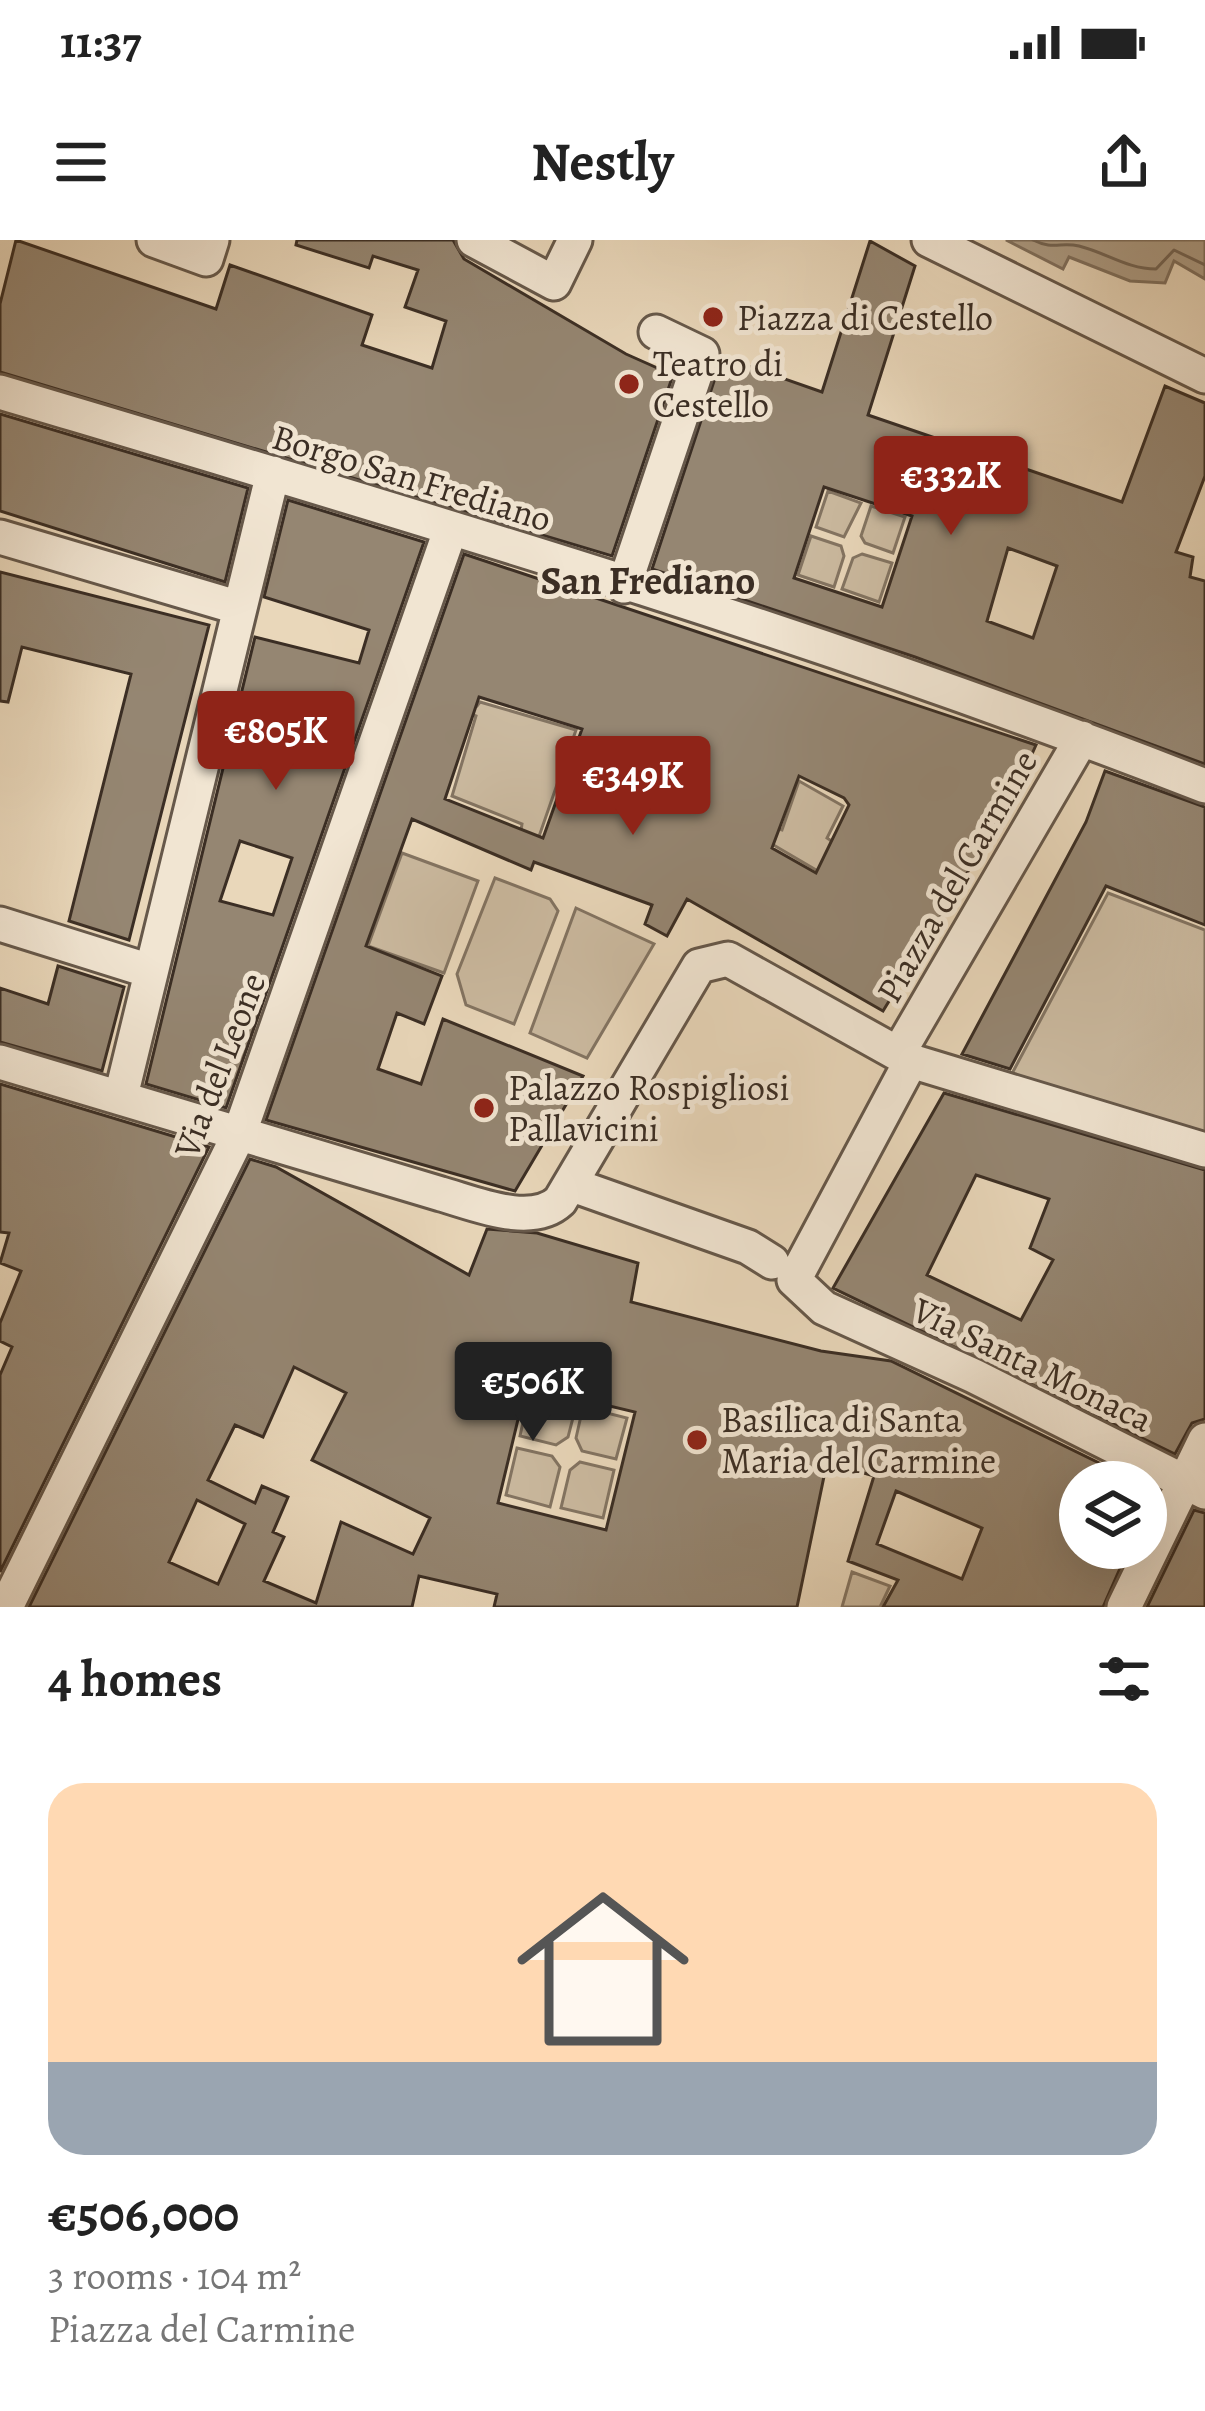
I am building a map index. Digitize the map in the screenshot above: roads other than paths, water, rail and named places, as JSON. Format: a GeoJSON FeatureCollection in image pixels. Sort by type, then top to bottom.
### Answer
{"type":"FeatureCollection","features":[{"type":"Feature","properties":{"kind":"street"},"geometry":{"type":"LineString","coordinates":[[154,240],[209,249]]}},
{"type":"Feature","properties":{"kind":"street"},"geometry":{"type":"LineString","coordinates":[[474,240],[554,284],[575,240]]}},
{"type":"Feature","properties":{"kind":"street"},"geometry":{"type":"LineString","coordinates":[[929,240],[1205,376]]}},
{"type":"Feature","properties":{"kind":"street"},"geometry":{"type":"LineString","coordinates":[[624,586],[702,354],[656,332]]}},
{"type":"Feature","properties":{"kind":"street","name":"Borgo San Frediano"},"geometry":{"type":"LineString","coordinates":[[0,392],[451,528],[933,682],[1205,787]]}},
{"type":"Feature","properties":{"kind":"street"},"geometry":{"type":"LineString","coordinates":[[121,1096],[273,473]]}},
{"type":"Feature","properties":{"kind":"street","name":"Via del Leone"},"geometry":{"type":"LineString","coordinates":[[6,1607],[240,1132],[451,528]]}},
{"type":"Feature","properties":{"kind":"street"},"geometry":{"type":"LineString","coordinates":[[0,537],[240,608]]}},
{"type":"Feature","properties":{"kind":"street","name":"Piazza del Carmine"},"geometry":{"type":"LineString","coordinates":[[826,1309],[794,1280],[904,1058],[1082,738]]}},
{"type":"Feature","properties":{"kind":"street"},"geometry":{"type":"LineString","coordinates":[[0,925],[150,971]]}},
{"type":"Feature","properties":{"kind":"street","name":"Piazza del Carmine"},"geometry":{"type":"LineString","coordinates":[[240,1132],[508,1211],[548,1210],[570,1184],[705,960],[728,959],[904,1058]]}},
{"type":"Feature","properties":{"kind":"street"},"geometry":{"type":"LineString","coordinates":[[904,1058],[1205,1150]]}},
{"type":"Feature","properties":{"kind":"street"},"geometry":{"type":"LineString","coordinates":[[0,1062],[240,1132]]}},
{"type":"Feature","properties":{"kind":"street"},"geometry":{"type":"LineString","coordinates":[[570,1184],[748,1247],[772,1262]]}},
{"type":"Feature","properties":{"kind":"street","name":"Via Santa Monaca"},"geometry":{"type":"LineString","coordinates":[[826,1309],[974,1376],[1196,1488]]}},
{"type":"Feature","properties":{"kind":"street"},"geometry":{"type":"LineString","coordinates":[[1124,1607],[1196,1488],[1205,1440]]}},
{"type":"Feature","properties":{"kind":"water"},"geometry":{"type":"Polygon","coordinates":[[[1006,240],[1205,240],[1205,279],[1174,261],[1165,283],[1130,281],[1069,257],[1063,269],[1006,240]]]}},
{"type":"Feature","properties":{"kind":"place","name":"Piazza di Cestello"},"geometry":{"type":"Point","coordinates":[713,317]}},
{"type":"Feature","properties":{"kind":"place","name":"Teatro di Cestello"},"geometry":{"type":"Point","coordinates":[629,384]}},
{"type":"Feature","properties":{"kind":"place","name":"Palazzo Rospigliosi Pallavicini"},"geometry":{"type":"Point","coordinates":[484,1108]}},
{"type":"Feature","properties":{"kind":"place","name":"Basilica di Santa Maria del Carmine"},"geometry":{"type":"Point","coordinates":[697,1440]}},
{"type":"Feature","properties":{"kind":"district","name":"San Frediano"},"geometry":{"type":"Point","coordinates":[648,580]}}]}
